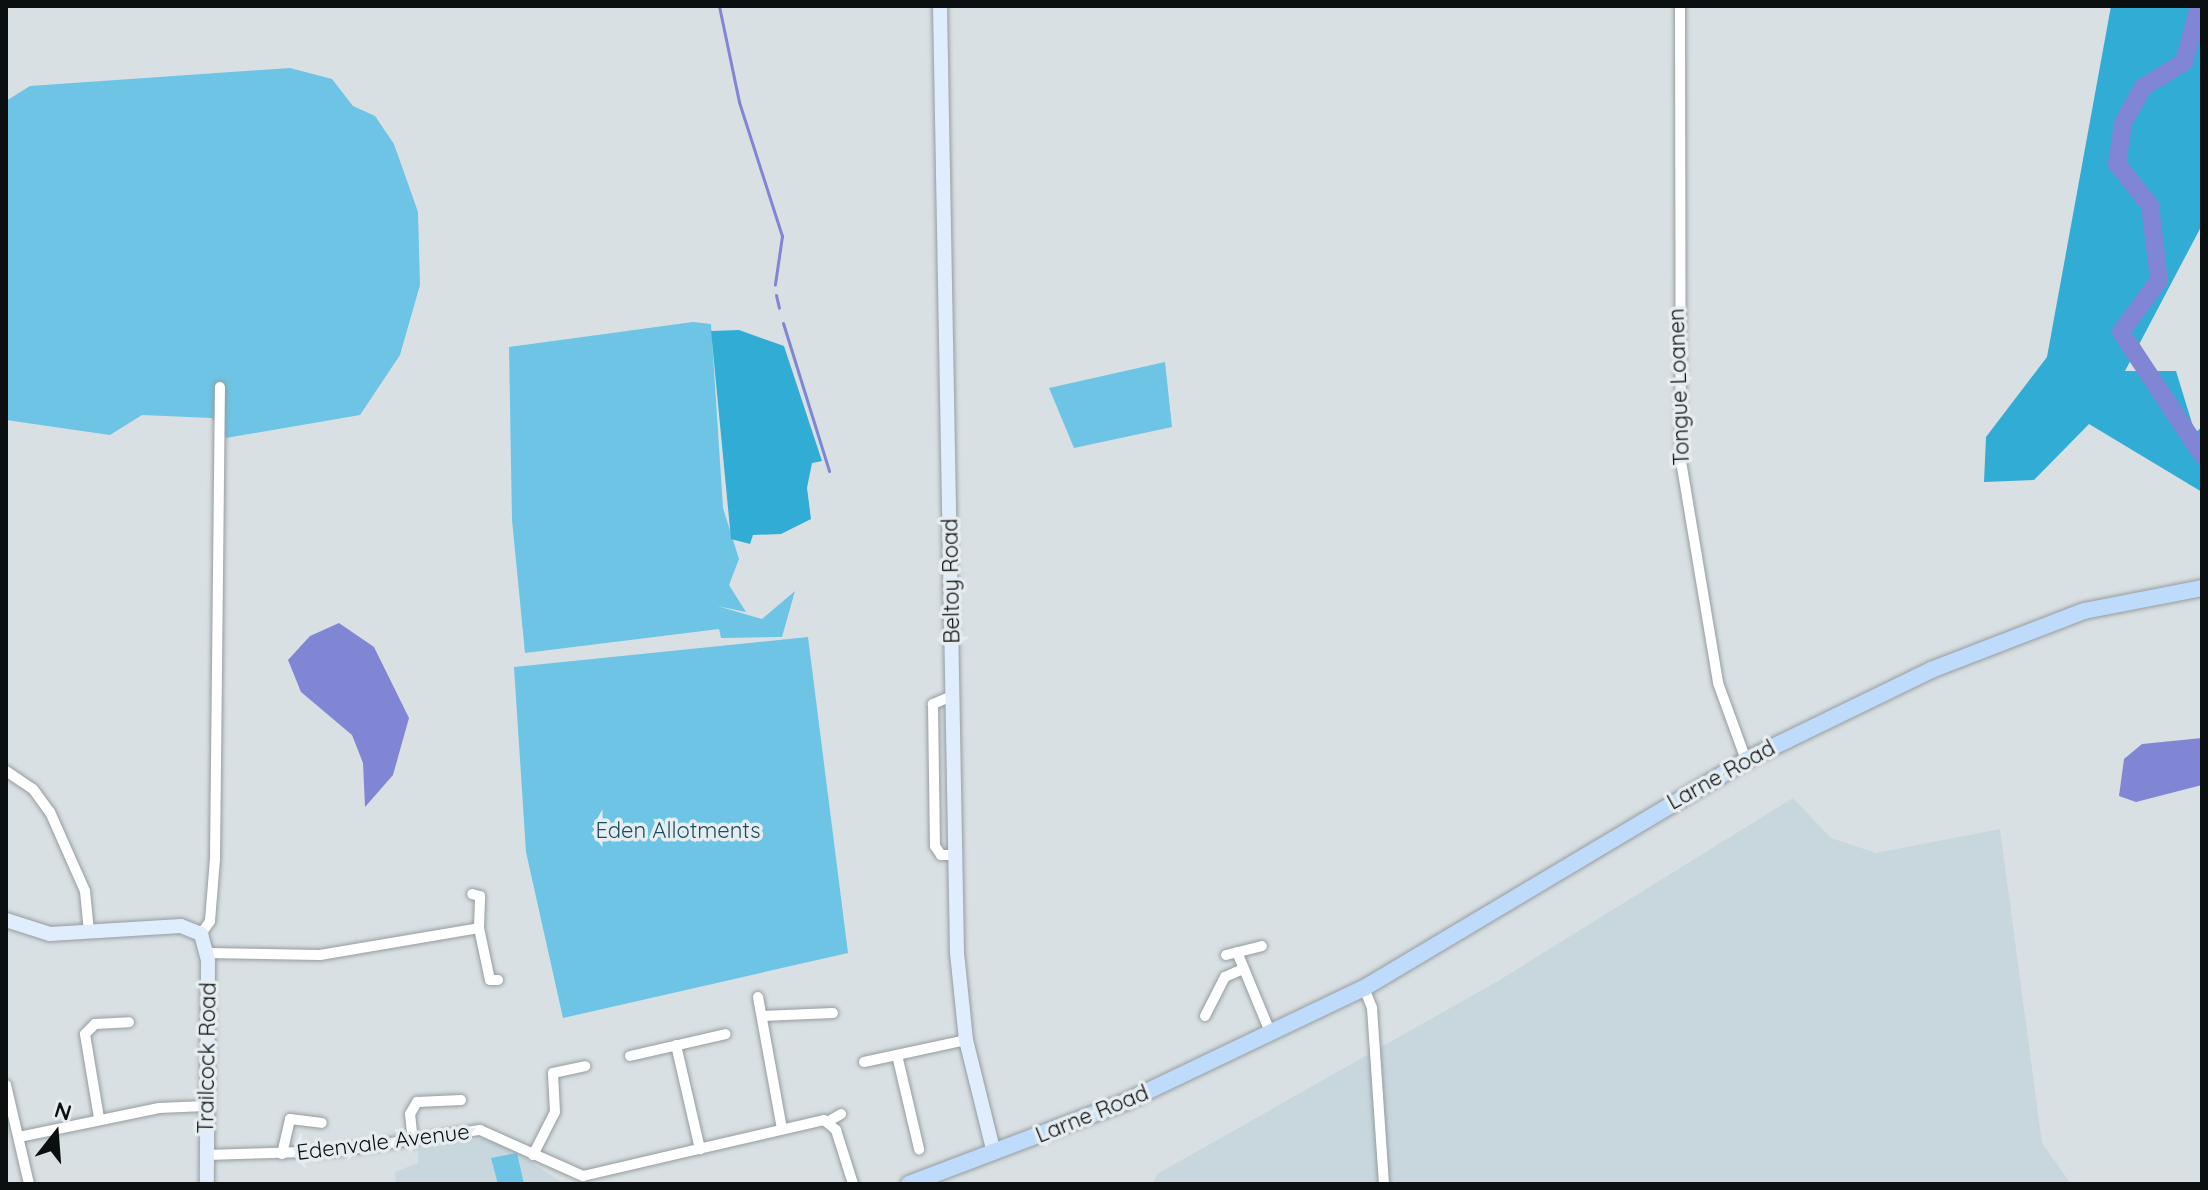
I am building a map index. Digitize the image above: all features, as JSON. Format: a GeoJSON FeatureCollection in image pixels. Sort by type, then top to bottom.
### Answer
{"type":"FeatureCollection","features":[{"type":"Feature","properties":{"kind":"main road","name":"Beltoy Road"},"geometry":{"type":"LineString","coordinates":[[940,6],[955,855],[966,1040],[994,1153]]}},
{"type":"Feature","properties":{"kind":"main road","name":"Larne Road"},"geometry":{"type":"LineString","coordinates":[[909,1184],[994,1153],[1271,1034],[1364,988],[1746,760],[2019,633],[2084,611],[2202,588]]}},
{"type":"Feature","properties":{"kind":"main road"},"geometry":{"type":"LineString","coordinates":[[6,920],[50,934],[184,926],[201,934]]}},
{"type":"Feature","properties":{"kind":"main road","name":"Trailcock Road"},"geometry":{"type":"LineString","coordinates":[[201,934],[208,953],[207,1184]]}},
{"type":"Feature","properties":{"kind":"street","name":"Tongue Loanen"},"geometry":{"type":"LineString","coordinates":[[1680,6],[1681,461],[1718,683],[1746,760]]}},
{"type":"Feature","properties":{"kind":"street"},"geometry":{"type":"LineString","coordinates":[[201,934],[210,921],[215,859],[220,387]]}},
{"type":"Feature","properties":{"kind":"street"},"geometry":{"type":"LineString","coordinates":[[6,771],[33,789],[50,812],[85,891],[89,932]]}},
{"type":"Feature","properties":{"kind":"street"},"geometry":{"type":"LineString","coordinates":[[480,895],[479,928],[489,982]]}},
{"type":"Feature","properties":{"kind":"street"},"geometry":{"type":"LineString","coordinates":[[208,953],[320,955],[479,928]]}},
{"type":"Feature","properties":{"kind":"street"},"geometry":{"type":"LineString","coordinates":[[1262,946],[1232,954],[1243,969],[1271,1034]]}},
{"type":"Feature","properties":{"kind":"street"},"geometry":{"type":"LineString","coordinates":[[1205,1016],[1225,977],[1243,969]]}},
{"type":"Feature","properties":{"kind":"street"},"geometry":{"type":"LineString","coordinates":[[1364,988],[1372,1008],[1384,1184]]}},
{"type":"Feature","properties":{"kind":"street"},"geometry":{"type":"LineString","coordinates":[[758,997],[782,1129]]}},
{"type":"Feature","properties":{"kind":"street"},"geometry":{"type":"LineString","coordinates":[[762,1016],[833,1013]]}},
{"type":"Feature","properties":{"kind":"street"},"geometry":{"type":"LineString","coordinates":[[99,1118],[85,1034],[98,1023],[129,1022]]}},
{"type":"Feature","properties":{"kind":"street"},"geometry":{"type":"LineString","coordinates":[[630,1056],[726,1034]]}},
{"type":"Feature","properties":{"kind":"street"},"geometry":{"type":"LineString","coordinates":[[864,1062],[966,1040]]}},
{"type":"Feature","properties":{"kind":"street"},"geometry":{"type":"LineString","coordinates":[[676,1045],[700,1149]]}},
{"type":"Feature","properties":{"kind":"street"},"geometry":{"type":"LineString","coordinates":[[897,1055],[919,1149]]}},
{"type":"Feature","properties":{"kind":"street"},"geometry":{"type":"LineString","coordinates":[[533,1155],[555,1112],[553,1073],[585,1066]]}},
{"type":"Feature","properties":{"kind":"street"},"geometry":{"type":"LineString","coordinates":[[6,1085],[29,1184]]}},
{"type":"Feature","properties":{"kind":"street"},"geometry":{"type":"LineString","coordinates":[[413,1142],[410,1114],[417,1102],[461,1100]]}},
{"type":"Feature","properties":{"kind":"street"},"geometry":{"type":"LineString","coordinates":[[19,1137],[99,1118],[205,1106]]}},
{"type":"Feature","properties":{"kind":"street"},"geometry":{"type":"LineString","coordinates":[[841,1114],[829,1121],[853,1184]]}},
{"type":"Feature","properties":{"kind":"street","name":"Edenvale Avenue"},"geometry":{"type":"LineString","coordinates":[[282,1154],[290,1119],[322,1123]]}},
{"type":"Feature","properties":{"kind":"street","name":"Edenvale Avenue"},"geometry":{"type":"LineString","coordinates":[[206,1155],[282,1154],[413,1142],[485,1130],[533,1155],[567,1179],[829,1121]]}},
{"type":"Feature","properties":{"kind":"shaded area"},"geometry":{"type":"Polygon","coordinates":[[[2111,6],[2202,6],[2202,225],[2125,371],[2176,371],[2195,433],[2202,427],[2202,492],[2089,424],[2034,480],[1984,482],[1986,437],[2047,357],[2111,6]]]}},
{"type":"Feature","properties":{"kind":"shaded area"},"geometry":{"type":"Polygon","coordinates":[[[739,330],[784,346],[822,461],[812,463],[807,488],[811,519],[781,534],[753,535],[750,544],[731,539],[711,331],[739,330]]]}},
{"type":"Feature","properties":{"kind":"shaded area"},"geometry":{"type":"Polygon","coordinates":[[[339,623],[374,647],[409,718],[393,775],[365,807],[363,763],[352,735],[301,692],[288,660],[310,636],[339,623]]]}},
{"type":"Feature","properties":{"kind":"shaded area"},"geometry":{"type":"Polygon","coordinates":[[[2202,738],[2202,785],[2136,802],[2119,796],[2124,759],[2142,744],[2202,738]]]}},
{"type":"Feature","properties":{"kind":"shaded area"},"geometry":{"type":"Polygon","coordinates":[[[1793,798],[1831,838],[1876,853],[2000,829],[2042,1143],[2071,1184],[1153,1184],[1157,1174],[1498,981],[1793,798]]]}},
{"type":"Feature","properties":{"kind":"shaded area"},"geometry":{"type":"Polygon","coordinates":[[[494,1137],[561,1182],[396,1184],[395,1172],[418,1163],[418,1149],[494,1137]]]}},
{"type":"Feature","properties":{"kind":"green space"},"geometry":{"type":"Polygon","coordinates":[[[290,68],[332,79],[353,106],[375,116],[394,144],[418,212],[420,285],[400,355],[360,415],[226,438],[212,418],[142,415],[110,435],[6,420],[6,101],[30,86],[290,68]]]}},
{"type":"Feature","properties":{"kind":"green space"},"geometry":{"type":"Polygon","coordinates":[[[693,322],[711,324],[723,508],[739,559],[729,585],[746,612],[717,606],[762,619],[795,591],[782,637],[721,638],[719,629],[525,653],[512,520],[509,347],[693,322]]]}},
{"type":"Feature","properties":{"kind":"green space"},"geometry":{"type":"Polygon","coordinates":[[[1165,362],[1172,427],[1074,448],[1049,388],[1165,362]]]}},
{"type":"Feature","properties":{"kind":"green space","name":"Eden Allotments"},"geometry":{"type":"Polygon","coordinates":[[[808,637],[848,953],[563,1018],[526,852],[514,667],[808,637]]]}},
{"type":"Feature","properties":{"kind":"green space"},"geometry":{"type":"Polygon","coordinates":[[[517,1153],[524,1184],[498,1184],[491,1158],[517,1153]]]}},
{"type":"Feature","properties":{"kind":"waterway"},"geometry":{"type":"LineString","coordinates":[[719,6],[739,102],[782,236],[775,284]]}},
{"type":"Feature","properties":{"kind":"waterway"},"geometry":{"type":"LineString","coordinates":[[2199,6],[2184,62],[2143,87],[2123,123],[2117,164],[2150,205],[2159,280],[2121,332],[2202,455]]}},
{"type":"Feature","properties":{"kind":"waterway"},"geometry":{"type":"LineString","coordinates":[[776,295],[779,308]]}},
{"type":"Feature","properties":{"kind":"waterway"},"geometry":{"type":"LineString","coordinates":[[783,323],[829,471]]}}]}
